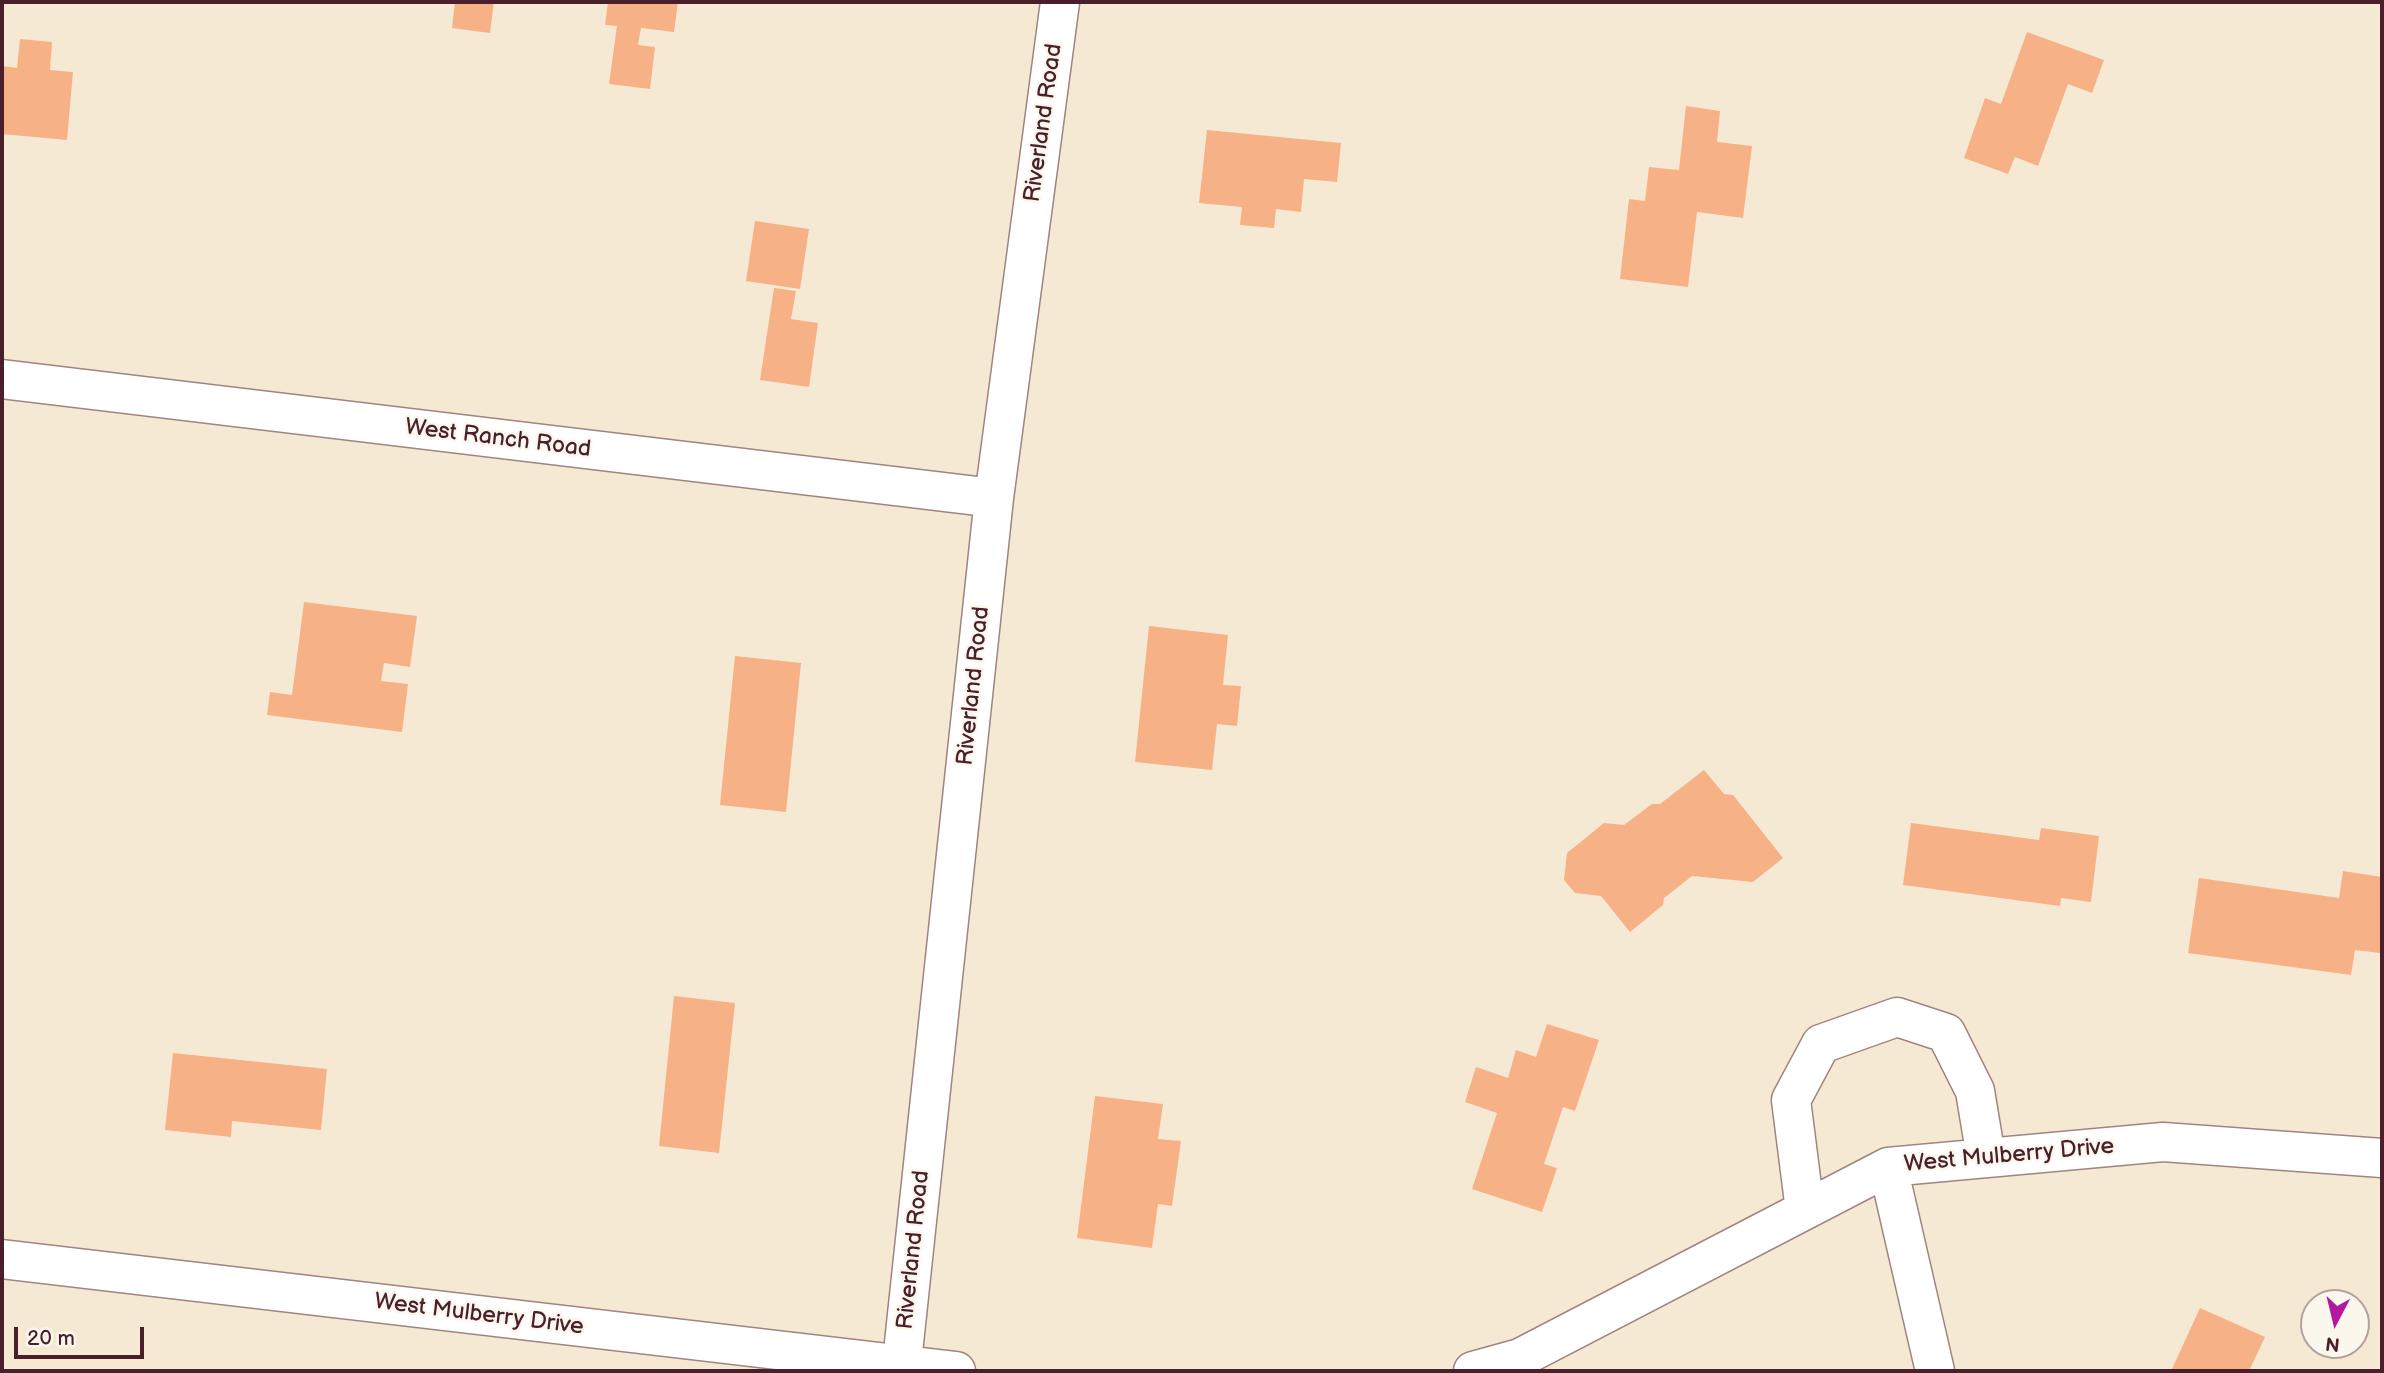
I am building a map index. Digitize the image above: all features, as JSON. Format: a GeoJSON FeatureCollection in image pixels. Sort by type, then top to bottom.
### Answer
{"type":"FeatureCollection","features":[{"type":"Feature","properties":{"kind":"street","name":"Riverland Road"},"geometry":{"type":"LineString","coordinates":[[902,1368],[994,498],[1060,2]]}},
{"type":"Feature","properties":{"kind":"street","name":"West Ranch Road"},"geometry":{"type":"LineString","coordinates":[[2,379],[994,498]]}},
{"type":"Feature","properties":{"kind":"street"},"geometry":{"type":"LineString","coordinates":[[1805,1210],[1791,1100],[1821,1044],[1897,1017],[1946,1032],[1975,1091],[1986,1157]]}},
{"type":"Feature","properties":{"kind":"street","name":"West Mulberry Drive"},"geometry":{"type":"LineString","coordinates":[[1473,1371],[1520,1358],[1888,1167],[2163,1142],[2382,1158]]}},
{"type":"Feature","properties":{"kind":"street"},"geometry":{"type":"LineString","coordinates":[[1888,1167],[1935,1371]]}},
{"type":"Feature","properties":{"kind":"street","name":"West Mulberry Drive"},"geometry":{"type":"LineString","coordinates":[[2,1259],[902,1368],[956,1371]]}},
{"type":"Feature","properties":{"kind":"building"},"geometry":{"type":"Polygon","coordinates":[[[455,2],[494,2],[490,33],[452,28],[455,2]]]}},
{"type":"Feature","properties":{"kind":"building"},"geometry":{"type":"Polygon","coordinates":[[[608,2],[678,2],[674,32],[641,28],[638,45],[655,47],[650,89],[609,84],[617,26],[605,25],[608,2]]]}},
{"type":"Feature","properties":{"kind":"building"},"geometry":{"type":"Polygon","coordinates":[[[2027,32],[2104,60],[2092,93],[2068,84],[2038,166],[2015,157],[2008,174],[1964,158],[1985,98],[2001,104],[2027,32]]]}},
{"type":"Feature","properties":{"kind":"building"},"geometry":{"type":"Polygon","coordinates":[[[20,39],[52,42],[50,70],[73,72],[67,140],[2,134],[2,66],[17,68],[20,39]]]}},
{"type":"Feature","properties":{"kind":"building"},"geometry":{"type":"Polygon","coordinates":[[[1686,106],[1720,111],[1717,142],[1752,146],[1743,218],[1697,212],[1688,287],[1620,279],[1629,199],[1645,201],[1649,167],[1679,170],[1686,106]]]}},
{"type":"Feature","properties":{"kind":"building"},"geometry":{"type":"Polygon","coordinates":[[[1207,130],[1341,143],[1337,182],[1304,179],[1301,212],[1276,209],[1274,228],[1240,225],[1242,207],[1199,203],[1207,130]]]}},
{"type":"Feature","properties":{"kind":"building"},"geometry":{"type":"Polygon","coordinates":[[[755,221],[809,229],[800,289],[746,281],[755,221]]]}},
{"type":"Feature","properties":{"kind":"building"},"geometry":{"type":"Polygon","coordinates":[[[774,288],[796,291],[791,319],[818,323],[809,387],[760,380],[774,288]]]}},
{"type":"Feature","properties":{"kind":"building"},"geometry":{"type":"Polygon","coordinates":[[[304,602],[417,616],[410,667],[384,663],[381,681],[408,684],[402,732],[267,715],[270,692],[292,695],[304,602]]]}},
{"type":"Feature","properties":{"kind":"building"},"geometry":{"type":"Polygon","coordinates":[[[1149,626],[1228,635],[1223,685],[1241,686],[1237,726],[1217,724],[1212,770],[1135,762],[1149,626]]]}},
{"type":"Feature","properties":{"kind":"building"},"geometry":{"type":"Polygon","coordinates":[[[735,656],[801,663],[786,812],[720,805],[735,656]]]}},
{"type":"Feature","properties":{"kind":"building"},"geometry":{"type":"Polygon","coordinates":[[[1704,770],[1724,794],[1733,795],[1783,858],[1753,882],[1692,876],[1664,898],[1663,905],[1630,932],[1601,896],[1575,893],[1564,880],[1567,853],[1604,823],[1624,825],[1652,804],[1660,804],[1704,770]]]}},
{"type":"Feature","properties":{"kind":"building"},"geometry":{"type":"Polygon","coordinates":[[[1911,823],[2039,840],[2041,828],[2099,836],[2091,902],[2061,898],[2060,906],[1903,885],[1911,823]]]}},
{"type":"Feature","properties":{"kind":"building"},"geometry":{"type":"Polygon","coordinates":[[[2343,871],[2382,877],[2380,953],[2355,950],[2351,975],[2188,953],[2199,878],[2339,898],[2343,871]]]}},
{"type":"Feature","properties":{"kind":"building"},"geometry":{"type":"Polygon","coordinates":[[[674,996],[735,1003],[719,1153],[659,1146],[674,996]]]}},
{"type":"Feature","properties":{"kind":"building"},"geometry":{"type":"Polygon","coordinates":[[[1547,1024],[1599,1040],[1575,1111],[1563,1107],[1544,1164],[1557,1168],[1542,1212],[1472,1189],[1497,1113],[1465,1102],[1476,1067],[1508,1078],[1516,1050],[1536,1057],[1547,1024]]]}},
{"type":"Feature","properties":{"kind":"building"},"geometry":{"type":"Polygon","coordinates":[[[173,1053],[327,1069],[321,1130],[232,1121],[231,1137],[165,1130],[173,1053]]]}},
{"type":"Feature","properties":{"kind":"building"},"geometry":{"type":"Polygon","coordinates":[[[1095,1096],[1163,1104],[1158,1139],[1181,1141],[1172,1206],[1158,1204],[1152,1248],[1077,1238],[1095,1096]]]}},
{"type":"Feature","properties":{"kind":"building"},"geometry":{"type":"Polygon","coordinates":[[[2200,1308],[2265,1337],[2249,1371],[2171,1371],[2200,1308]]]}}]}
